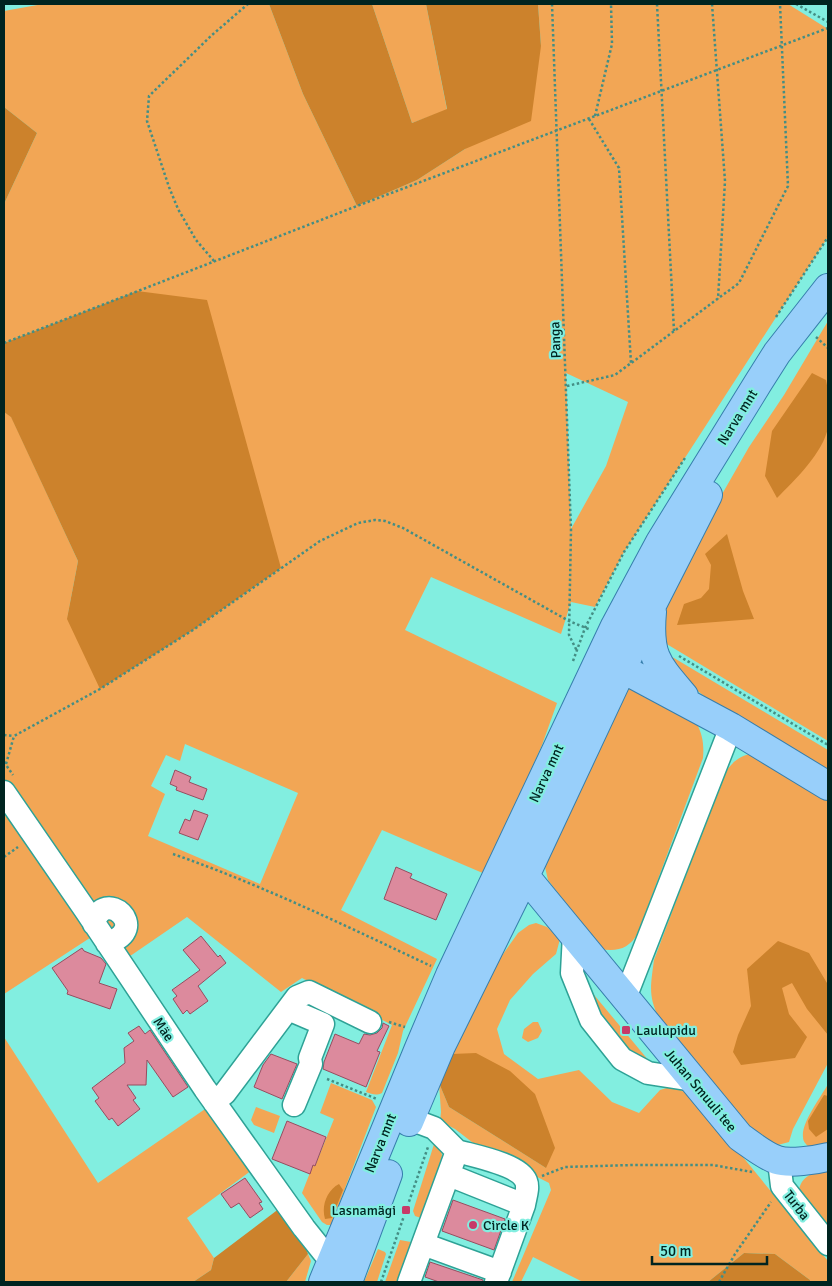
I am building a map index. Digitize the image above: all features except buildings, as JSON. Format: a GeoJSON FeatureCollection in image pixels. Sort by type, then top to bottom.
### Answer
{"type":"FeatureCollection","features":[{"type":"Feature","properties":{"kind":"main road","name":"Narva mnt"},"geometry":{"type":"LineString","coordinates":[[323,1282],[345,1268],[376,1204],[441,1046],[525,876],[652,605],[728,455],[806,328],[826,291]]}},
{"type":"Feature","properties":{"kind":"main road","name":"Narva mnt"},"geometry":{"type":"LineString","coordinates":[[345,1268],[419,1048],[450,975],[592,674],[660,542],[777,353],[826,291]]}},
{"type":"Feature","properties":{"kind":"main road"},"geometry":{"type":"LineString","coordinates":[[652,605],[650,635],[657,661],[692,705]]}},
{"type":"Feature","properties":{"kind":"main road"},"geometry":{"type":"LineString","coordinates":[[592,674],[623,670],[731,727],[828,786]]}},
{"type":"Feature","properties":{"kind":"main road"},"geometry":{"type":"LineString","coordinates":[[523,822],[519,844],[520,858],[525,876]]}},
{"type":"Feature","properties":{"kind":"main road","name":"Juhan Smuuli tee"},"geometry":{"type":"LineString","coordinates":[[525,876],[740,1137],[761,1152],[781,1175]]}},
{"type":"Feature","properties":{"kind":"main road"},"geometry":{"type":"LineString","coordinates":[[478,973],[508,930],[515,922],[525,916],[540,914],[570,930]]}},
{"type":"Feature","properties":{"kind":"main road"},"geometry":{"type":"LineString","coordinates":[[781,1175],[828,1157]]}},
{"type":"Feature","properties":{"kind":"street"},"geometry":{"type":"LineString","coordinates":[[625,998],[731,727]]}},
{"type":"Feature","properties":{"kind":"street","name":"Mäe"},"geometry":{"type":"LineString","coordinates":[[4,792],[94,924],[97,915],[103,910],[114,909],[126,919],[126,926],[122,934],[115,941],[107,943],[214,1102],[304,1228],[324,1253],[345,1268]]}},
{"type":"Feature","properties":{"kind":"street"},"geometry":{"type":"LineString","coordinates":[[570,930],[572,973],[591,1020],[622,1059],[648,1074],[693,1080]]}},
{"type":"Feature","properties":{"kind":"street"},"geometry":{"type":"LineString","coordinates":[[214,1102],[225,1093],[297,997],[309,992],[370,1022]]}},
{"type":"Feature","properties":{"kind":"street"},"geometry":{"type":"LineString","coordinates":[[288,1009],[323,1024],[310,1058],[311,1064],[294,1105]]}},
{"type":"Feature","properties":{"kind":"street"},"geometry":{"type":"LineString","coordinates":[[410,1119],[434,1128],[457,1151],[510,1167],[527,1182],[524,1205],[498,1277],[423,1244]]}},
{"type":"Feature","properties":{"kind":"street"},"geometry":{"type":"LineString","coordinates":[[409,1282],[457,1151]]}},
{"type":"Feature","properties":{"kind":"street"},"geometry":{"type":"LineString","coordinates":[[448,1175],[524,1205]]}},
{"type":"Feature","properties":{"kind":"street","name":"Turba"},"geometry":{"type":"LineString","coordinates":[[781,1175],[828,1244]]}},
{"type":"Feature","properties":{"kind":"path"},"geometry":{"type":"LineString","coordinates":[[214,261],[196,240],[178,209],[169,187],[148,121],[149,96],[212,35],[248,4]]}},
{"type":"Feature","properties":{"kind":"path","name":"Panga"},"geometry":{"type":"LineString","coordinates":[[552,4],[571,530],[569,635],[592,674]]}},
{"type":"Feature","properties":{"kind":"path"},"geometry":{"type":"LineString","coordinates":[[595,116],[612,44],[611,4]]}},
{"type":"Feature","properties":{"kind":"path"},"geometry":{"type":"LineString","coordinates":[[657,4],[674,331]]}},
{"type":"Feature","properties":{"kind":"path"},"geometry":{"type":"LineString","coordinates":[[712,4],[725,181],[718,299]]}},
{"type":"Feature","properties":{"kind":"path"},"geometry":{"type":"LineString","coordinates":[[567,386],[615,375],[739,283],[788,186],[780,4]]}},
{"type":"Feature","properties":{"kind":"path"},"geometry":{"type":"LineString","coordinates":[[796,4],[828,22]]}},
{"type":"Feature","properties":{"kind":"path"},"geometry":{"type":"LineString","coordinates":[[4,343],[214,261],[828,28]]}},
{"type":"Feature","properties":{"kind":"path"},"geometry":{"type":"LineString","coordinates":[[589,119],[619,168],[631,363]]}},
{"type":"Feature","properties":{"kind":"path"},"geometry":{"type":"LineString","coordinates":[[4,735],[14,736],[100,689],[193,630],[320,541],[358,523],[376,520],[385,521],[403,528],[569,621],[598,633]]}},
{"type":"Feature","properties":{"kind":"path"},"geometry":{"type":"LineString","coordinates":[[672,651],[828,745]]}},
{"type":"Feature","properties":{"kind":"path"},"geometry":{"type":"LineString","coordinates":[[6,764],[14,736]]}},
{"type":"Feature","properties":{"kind":"path"},"geometry":{"type":"LineString","coordinates":[[173,854],[264,889],[450,975]]}},
{"type":"Feature","properties":{"kind":"path"},"geometry":{"type":"LineString","coordinates":[[327,1079],[384,1102]]}},
{"type":"Feature","properties":{"kind":"path"},"geometry":{"type":"LineString","coordinates":[[381,1282],[430,1140]]}},
{"type":"Feature","properties":{"kind":"path"},"geometry":{"type":"LineString","coordinates":[[527,1182],[565,1166],[713,1165],[781,1175],[719,1282]]}},
{"type":"Feature","properties":{"kind":"shaded area"},"geometry":{"type":"Polygon","coordinates":[[[43,4],[269,4],[303,94],[357,206],[417,180],[465,149],[541,46],[538,4],[788,4],[828,29],[828,237],[624,552],[595,607],[571,602],[561,634],[431,577],[405,630],[557,703],[542,745],[485,874],[382,830],[341,910],[437,959],[403,1031],[398,1053],[380,1094],[366,1092],[392,1025],[302,978],[281,992],[187,917],[120,963],[99,932],[4,994],[4,412],[11,416],[78,561],[67,619],[137,291],[4,343],[4,204],[37,133],[4,107],[4,11],[43,4]],[[566,373],[571,529],[606,466],[628,402],[566,373]],[[185,744],[180,761],[166,755],[151,786],[165,794],[148,836],[260,884],[298,793],[185,744]]]}},
{"type":"Feature","properties":{"kind":"shaded area"},"geometry":{"type":"Polygon","coordinates":[[[269,4],[372,4],[412,123],[447,109],[426,4],[538,4],[541,46],[531,121],[465,149],[417,180],[357,206],[303,94],[269,4]]]}},
{"type":"Feature","properties":{"kind":"shaded area"},"geometry":{"type":"Polygon","coordinates":[[[372,4],[426,4],[447,110],[412,123],[372,4]]]}},
{"type":"Feature","properties":{"kind":"shaded area"},"geometry":{"type":"Polygon","coordinates":[[[4,107],[37,133],[4,204],[4,107]]]}},
{"type":"Feature","properties":{"kind":"shaded area"},"geometry":{"type":"Polygon","coordinates":[[[137,291],[207,300],[281,568],[193,630],[100,689],[67,619],[78,561],[11,417],[4,412],[4,343],[137,291]]]}},
{"type":"Feature","properties":{"kind":"shaded area"},"geometry":{"type":"Polygon","coordinates":[[[828,321],[828,741],[660,640],[660,626],[667,607],[713,510],[749,447],[784,395],[828,321]]]}},
{"type":"Feature","properties":{"kind":"shaded area"},"geometry":{"type":"Polygon","coordinates":[[[812,373],[826,380],[829,397],[828,427],[815,456],[777,498],[765,476],[772,431],[812,373]]]}},
{"type":"Feature","properties":{"kind":"shaded area"},"geometry":{"type":"Polygon","coordinates":[[[727,534],[743,591],[754,619],[677,625],[684,604],[701,598],[709,589],[711,565],[705,554],[727,534]]]}},
{"type":"Feature","properties":{"kind":"shaded area"},"geometry":{"type":"Polygon","coordinates":[[[667,656],[674,658],[828,750],[828,772],[708,699],[677,675],[667,656]]]}},
{"type":"Feature","properties":{"kind":"shaded area"},"geometry":{"type":"Polygon","coordinates":[[[629,688],[641,692],[697,724],[703,741],[703,758],[638,933],[627,946],[606,950],[600,949],[548,880],[545,867],[547,852],[622,692],[629,688]]]}},
{"type":"Feature","properties":{"kind":"shaded area"},"geometry":{"type":"Polygon","coordinates":[[[755,753],[828,799],[828,1063],[793,1129],[789,1142],[778,1145],[742,1126],[662,1025],[654,1007],[651,993],[654,960],[723,776],[736,760],[755,753]]]}},
{"type":"Feature","properties":{"kind":"shaded area"},"geometry":{"type":"Polygon","coordinates":[[[536,923],[547,927],[560,939],[556,954],[533,974],[510,1000],[497,1029],[504,1054],[538,1079],[579,1070],[612,1102],[639,1113],[660,1090],[673,1086],[688,1094],[715,1123],[828,1261],[828,1282],[810,1282],[810,1280],[775,1254],[744,1253],[708,1282],[583,1282],[533,1257],[521,1282],[512,1282],[551,1190],[549,1183],[477,1146],[455,1129],[440,1121],[439,1083],[449,1107],[546,1168],[452,1054],[501,957],[518,933],[529,925],[536,923]]]}},
{"type":"Feature","properties":{"kind":"shaded area"},"geometry":{"type":"Polygon","coordinates":[[[778,941],[809,953],[827,983],[828,1035],[807,1009],[792,983],[782,988],[789,1014],[807,1037],[795,1058],[741,1065],[733,1052],[738,1035],[751,1006],[747,969],[778,941]]]}},
{"type":"Feature","properties":{"kind":"shaded area"},"geometry":{"type":"Polygon","coordinates":[[[590,990],[651,1065],[635,1060],[616,1036],[591,998],[590,990]]]}},
{"type":"Feature","properties":{"kind":"shaded area"},"geometry":{"type":"Polygon","coordinates":[[[533,1022],[538,1022],[542,1031],[538,1038],[528,1042],[522,1038],[524,1029],[533,1022]]]}},
{"type":"Feature","properties":{"kind":"shaded area"},"geometry":{"type":"Polygon","coordinates":[[[4,1037],[98,1183],[208,1107],[252,1170],[187,1218],[214,1258],[211,1270],[193,1282],[4,1282],[4,1037]]]}},
{"type":"Feature","properties":{"kind":"shaded area"},"geometry":{"type":"Polygon","coordinates":[[[476,1053],[510,1071],[535,1094],[555,1148],[546,1168],[449,1107],[439,1083],[452,1054],[476,1053]]]}},
{"type":"Feature","properties":{"kind":"shaded area"},"geometry":{"type":"Polygon","coordinates":[[[331,1083],[372,1100],[376,1107],[331,1225],[327,1225],[322,1222],[302,1193],[334,1119],[320,1113],[331,1083]]]}},
{"type":"Feature","properties":{"kind":"shaded area"},"geometry":{"type":"Polygon","coordinates":[[[828,1084],[828,1144],[809,1147],[803,1139],[803,1131],[812,1110],[828,1084]]]}},
{"type":"Feature","properties":{"kind":"shaded area"},"geometry":{"type":"Polygon","coordinates":[[[824,1095],[828,1096],[828,1129],[816,1137],[809,1129],[808,1121],[824,1095]]]}},
{"type":"Feature","properties":{"kind":"shaded area"},"geometry":{"type":"Polygon","coordinates":[[[256,1107],[280,1116],[274,1133],[254,1125],[251,1120],[256,1107]]]}},
{"type":"Feature","properties":{"kind":"shaded area"},"geometry":{"type":"Polygon","coordinates":[[[435,1141],[441,1149],[442,1156],[421,1218],[415,1216],[413,1211],[435,1141]]]}},
{"type":"Feature","properties":{"kind":"shaded area"},"geometry":{"type":"Polygon","coordinates":[[[828,1168],[828,1234],[799,1192],[805,1178],[828,1168]]]}},
{"type":"Feature","properties":{"kind":"shaded area"},"geometry":{"type":"Polygon","coordinates":[[[339,1184],[343,1190],[332,1218],[325,1219],[324,1209],[328,1194],[339,1184]]]}},
{"type":"Feature","properties":{"kind":"shaded area"},"geometry":{"type":"Polygon","coordinates":[[[280,1208],[304,1244],[308,1254],[286,1282],[193,1282],[211,1270],[214,1258],[280,1208]]]}},
{"type":"Feature","properties":{"kind":"shaded area"},"geometry":{"type":"Polygon","coordinates":[[[400,1240],[411,1242],[398,1282],[385,1282],[400,1240]]]}},
{"type":"Feature","properties":{"kind":"shaded area"},"geometry":{"type":"Polygon","coordinates":[[[378,1249],[386,1254],[377,1282],[364,1282],[378,1249]]]}},
{"type":"Feature","properties":{"kind":"shaded area"},"geometry":{"type":"Polygon","coordinates":[[[744,1253],[775,1254],[810,1280],[810,1282],[708,1282],[744,1253]]]}},
{"type":"Feature","properties":{"kind":"shaded area"},"geometry":{"type":"Polygon","coordinates":[[[308,1254],[311,1261],[305,1282],[286,1282],[308,1254]]]}},
{"type":"Feature","properties":{"kind":"place","name":"Laulupidu"},"geometry":{"type":"Point","coordinates":[626,1030]}},
{"type":"Feature","properties":{"kind":"place","name":"Lasnamägi"},"geometry":{"type":"Point","coordinates":[406,1210]}},
{"type":"Feature","properties":{"kind":"place","name":"Circle K"},"geometry":{"type":"Point","coordinates":[473,1225]}}]}
